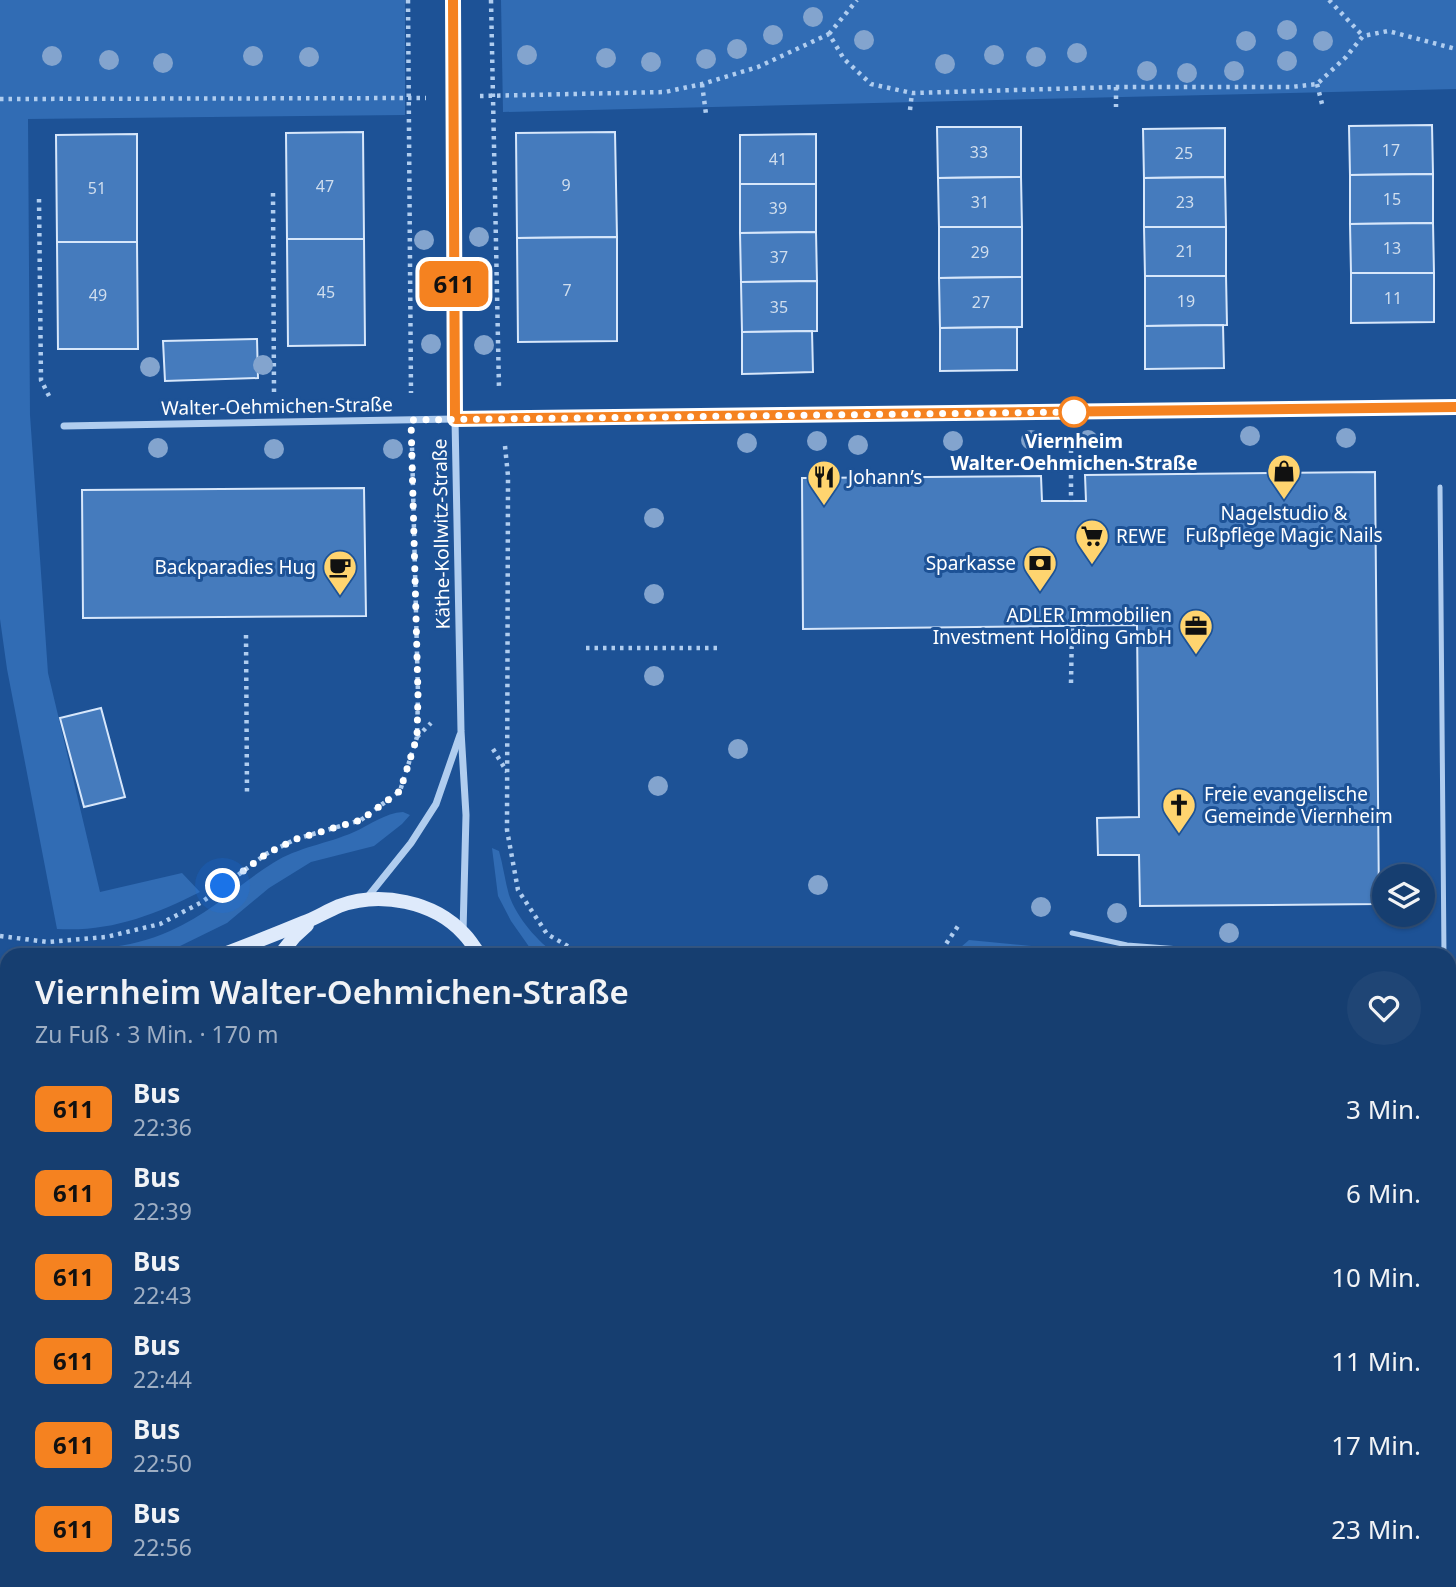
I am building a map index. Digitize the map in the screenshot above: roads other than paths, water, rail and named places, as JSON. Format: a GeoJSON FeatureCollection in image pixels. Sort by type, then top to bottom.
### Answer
{"type":"FeatureCollection","features":[{"type":"Feature","properties":{"kind":"main road"},"geometry":{"type":"LineString","coordinates":[[239,948],[339,906],[366,900],[394,900],[420,906],[442,917],[463,933],[474,948]]}},
{"type":"Feature","properties":{"kind":"main road"},"geometry":{"type":"LineString","coordinates":[[285,948],[317,917]]}},
{"type":"Feature","properties":{"kind":"street","name":"Käthe-Kollwitz-Straße"},"geometry":{"type":"LineString","coordinates":[[453,0],[455,419],[461,731],[466,815],[463,933]]}},
{"type":"Feature","properties":{"kind":"street","name":"Walter-Oehmichen-Straße"},"geometry":{"type":"LineString","coordinates":[[64,426],[1456,407]]}},
{"type":"Feature","properties":{"kind":"street","name":"Käthe-Kollwitz-Straße"},"geometry":{"type":"LineString","coordinates":[[366,900],[411,843],[436,804],[461,731]]}},
{"type":"Feature","properties":{"kind":"lane"},"geometry":{"type":"LineString","coordinates":[[1440,487],[1444,948]]}},
{"type":"Feature","properties":{"kind":"lane"},"geometry":{"type":"LineString","coordinates":[[1072,933],[1127,945],[1167,948]]}},
{"type":"Feature","properties":{"kind":"place","name":"Viernheim Walter-Oehmichen-Straße"},"geometry":{"type":"Point","coordinates":[1074,412]}},
{"type":"Feature","properties":{"kind":"place","name":"Nagelstudio & Fußpflege Magic Nails"},"geometry":{"type":"Point","coordinates":[1284,501]}},
{"type":"Feature","properties":{"kind":"place","name":"Johann’s"},"geometry":{"type":"Point","coordinates":[824,507]}},
{"type":"Feature","properties":{"kind":"place","name":"REWE"},"geometry":{"type":"Point","coordinates":[1092,566]}},
{"type":"Feature","properties":{"kind":"place","name":"Sparkasse"},"geometry":{"type":"Point","coordinates":[1040,593]}},
{"type":"Feature","properties":{"kind":"place","name":"Backparadies Hug"},"geometry":{"type":"Point","coordinates":[340,597]}},
{"type":"Feature","properties":{"kind":"place","name":"ADLER Immobilien Investment Holding GmbH"},"geometry":{"type":"Point","coordinates":[1196,656]}},
{"type":"Feature","properties":{"kind":"place","name":"Freie evangelische Gemeinde Viernheim"},"geometry":{"type":"Point","coordinates":[1179,835]}}]}
